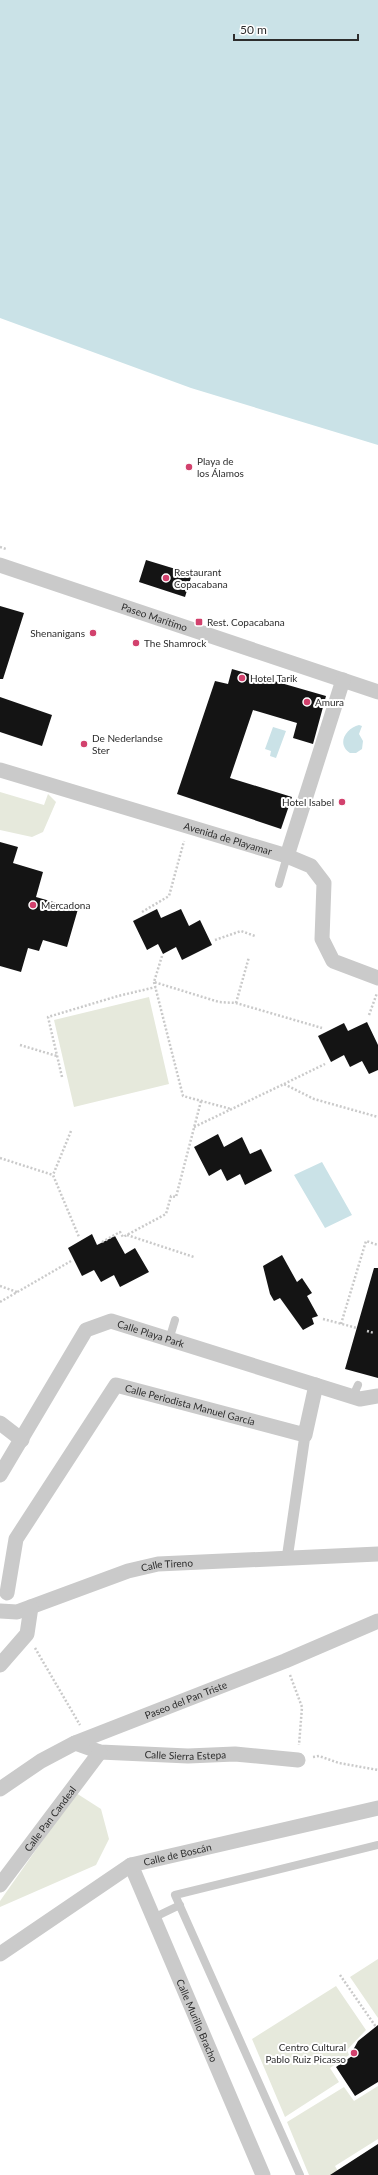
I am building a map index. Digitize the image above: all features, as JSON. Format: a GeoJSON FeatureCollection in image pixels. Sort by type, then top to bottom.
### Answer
{"type":"FeatureCollection","features":[{"type":"Feature","properties":{"kind":"street","name":"Paseo Marítimo"},"geometry":{"type":"LineString","coordinates":[[0,565],[378,692]]}},
{"type":"Feature","properties":{"kind":"street"},"geometry":{"type":"LineString","coordinates":[[286,856],[343,680]]}},
{"type":"Feature","properties":{"kind":"street","name":"Avenida de Playamar"},"geometry":{"type":"LineString","coordinates":[[0,770],[286,856],[311,866],[324,883],[322,939],[333,961],[378,978]]}},
{"type":"Feature","properties":{"kind":"street","name":"Calle Playa Park"},"geometry":{"type":"LineString","coordinates":[[0,1475],[86,1330],[111,1321],[316,1385],[355,1391],[360,1399],[378,1396]]}},
{"type":"Feature","properties":{"kind":"street","name":"Calle Periodista Manuel García"},"geometry":{"type":"LineString","coordinates":[[4,1591],[16,1539],[116,1385],[306,1434]]}},
{"type":"Feature","properties":{"kind":"street"},"geometry":{"type":"LineString","coordinates":[[287,1559],[306,1434],[316,1385]]}},
{"type":"Feature","properties":{"kind":"street"},"geometry":{"type":"LineString","coordinates":[[0,1423],[22,1440]]}},
{"type":"Feature","properties":{"kind":"street","name":"Calle Tireno"},"geometry":{"type":"LineString","coordinates":[[0,1611],[17,1612],[128,1571],[158,1564],[378,1554]]}},
{"type":"Feature","properties":{"kind":"street"},"geometry":{"type":"LineString","coordinates":[[0,1665],[27,1634],[32,1607],[4,1591]]}},
{"type":"Feature","properties":{"kind":"street","name":"Paseo del Pan Triste"},"geometry":{"type":"LineString","coordinates":[[0,1789],[41,1761],[81,1741],[285,1661],[378,1621]]}},
{"type":"Feature","properties":{"kind":"street","name":"Calle Sierra Estepa"},"geometry":{"type":"LineString","coordinates":[[81,1741],[100,1752],[188,1756],[235,1754],[298,1760]]}},
{"type":"Feature","properties":{"kind":"street","name":"Calle Pan Candeal"},"geometry":{"type":"LineString","coordinates":[[0,1885],[100,1752]]}},
{"type":"Feature","properties":{"kind":"street","name":"Calle de Boscán"},"geometry":{"type":"LineString","coordinates":[[0,1954],[131,1865],[378,1808]]}},
{"type":"Feature","properties":{"kind":"street","name":"Calle Murillo Bracho"},"geometry":{"type":"LineString","coordinates":[[131,1865],[263,2175]]}},
{"type":"Feature","properties":{"kind":"lane"},"geometry":{"type":"LineString","coordinates":[[279,884],[286,856]]}},
{"type":"Feature","properties":{"kind":"lane"},"geometry":{"type":"LineString","coordinates":[[170,1340],[176,1320]]}},
{"type":"Feature","properties":{"kind":"lane"},"geometry":{"type":"LineString","coordinates":[[300,2175],[175,1895],[378,1845]]}},
{"type":"Feature","properties":{"kind":"lane"},"geometry":{"type":"LineString","coordinates":[[153,1918],[180,1906]]}},
{"type":"Feature","properties":{"kind":"path"},"geometry":{"type":"LineString","coordinates":[[142,912],[169,896],[181,854]]}},
{"type":"Feature","properties":{"kind":"path"},"geometry":{"type":"LineString","coordinates":[[216,940],[241,931],[255,936]]}},
{"type":"Feature","properties":{"kind":"path"},"geometry":{"type":"LineString","coordinates":[[162,956],[154,982],[183,1096],[231,1109]]}},
{"type":"Feature","properties":{"kind":"path"},"geometry":{"type":"LineString","coordinates":[[236,1003],[249,957]]}},
{"type":"Feature","properties":{"kind":"path"},"geometry":{"type":"LineString","coordinates":[[154,982],[219,1002],[236,1003],[322,1028]]}},
{"type":"Feature","properties":{"kind":"path"},"geometry":{"type":"LineString","coordinates":[[62,1076],[48,1017],[118,996],[156,987]]}},
{"type":"Feature","properties":{"kind":"path"},"geometry":{"type":"LineString","coordinates":[[369,1015],[376,997]]}},
{"type":"Feature","properties":{"kind":"path"},"geometry":{"type":"LineString","coordinates":[[20,1045],[57,1056]]}},
{"type":"Feature","properties":{"kind":"path"},"geometry":{"type":"LineString","coordinates":[[194,1127],[325,1064]]}},
{"type":"Feature","properties":{"kind":"path"},"geometry":{"type":"LineString","coordinates":[[284,1084],[314,1099],[378,1117]]}},
{"type":"Feature","properties":{"kind":"path"},"geometry":{"type":"LineString","coordinates":[[102,1242],[120,1232],[123,1238],[166,1214],[171,1196],[176,1197],[202,1101]]}},
{"type":"Feature","properties":{"kind":"path"},"geometry":{"type":"LineString","coordinates":[[71,1131],[53,1175],[79,1237]]}},
{"type":"Feature","properties":{"kind":"path"},"geometry":{"type":"LineString","coordinates":[[0,1158],[53,1175]]}},
{"type":"Feature","properties":{"kind":"path"},"geometry":{"type":"LineString","coordinates":[[126,1235],[194,1256]]}},
{"type":"Feature","properties":{"kind":"path"},"geometry":{"type":"LineString","coordinates":[[341,1324],[366,1241],[378,1245]]}},
{"type":"Feature","properties":{"kind":"path"},"geometry":{"type":"LineString","coordinates":[[0,1302],[71,1261]]}},
{"type":"Feature","properties":{"kind":"path"},"geometry":{"type":"LineString","coordinates":[[0,1286],[17,1292]]}},
{"type":"Feature","properties":{"kind":"path"},"geometry":{"type":"LineString","coordinates":[[323,1319],[357,1328]]}},
{"type":"Feature","properties":{"kind":"path"},"geometry":{"type":"LineString","coordinates":[[367,1331],[374,1333]]}},
{"type":"Feature","properties":{"kind":"path"},"geometry":{"type":"LineString","coordinates":[[27,1634],[81,1741]]}},
{"type":"Feature","properties":{"kind":"path"},"geometry":{"type":"LineString","coordinates":[[285,1661],[302,1707],[298,1760],[319,1756],[339,1763],[378,1770]]}},
{"type":"Feature","properties":{"kind":"path"},"geometry":{"type":"LineString","coordinates":[[340,1975],[376,2027]]}},
{"type":"Feature","properties":{"kind":"shaded area"},"geometry":{"type":"Polygon","coordinates":[[[0,792],[44,805],[48,794],[56,802],[43,832],[32,837],[0,830],[0,792]]]}},
{"type":"Feature","properties":{"kind":"shaded area"},"geometry":{"type":"Polygon","coordinates":[[[149,997],[169,1084],[74,1107],[54,1020],[149,997]]]}},
{"type":"Feature","properties":{"kind":"shaded area"},"geometry":{"type":"Polygon","coordinates":[[[76,1793],[101,1809],[109,1839],[96,1865],[0,1907],[0,1901],[76,1793]]]}},
{"type":"Feature","properties":{"kind":"shaded area"},"geometry":{"type":"Polygon","coordinates":[[[378,1959],[378,2018],[350,1977],[378,1959]]]}},
{"type":"Feature","properties":{"kind":"shaded area"},"geometry":{"type":"Polygon","coordinates":[[[336,1986],[366,2030],[347,2050],[349,2055],[330,2068],[339,2082],[285,2117],[252,2039],[336,1986]]]}},
{"type":"Feature","properties":{"kind":"shaded area"},"geometry":{"type":"Polygon","coordinates":[[[378,2086],[378,2139],[335,2166],[340,2175],[309,2175],[287,2122],[344,2087],[354,2101],[378,2086]]]}},
{"type":"Feature","properties":{"kind":"water"},"geometry":{"type":"Polygon","coordinates":[[[0,0],[378,0],[378,445],[191,388],[0,318],[0,0]]]}},
{"type":"Feature","properties":{"kind":"water"},"geometry":{"type":"Polygon","coordinates":[[[359,725],[362,726],[359,734],[363,741],[362,749],[356,753],[350,753],[344,745],[344,737],[350,729],[359,725]]]}},
{"type":"Feature","properties":{"kind":"water"},"geometry":{"type":"Polygon","coordinates":[[[273,727],[286,731],[276,758],[270,756],[271,751],[265,749],[273,727]]]}},
{"type":"Feature","properties":{"kind":"water"},"geometry":{"type":"Polygon","coordinates":[[[322,1162],[352,1215],[325,1228],[294,1175],[322,1162]]]}},
{"type":"Feature","properties":{"kind":"building","name":"Restaurant Copacabana"},"geometry":{"type":"Polygon","coordinates":[[[146,560],[192,574],[185,597],[139,582],[146,560]]]}},
{"type":"Feature","properties":{"kind":"building"},"geometry":{"type":"Polygon","coordinates":[[[0,606],[24,613],[3,679],[0,679],[0,606]]]}},
{"type":"Feature","properties":{"kind":"building"},"geometry":{"type":"Polygon","coordinates":[[[232,669],[326,696],[313,744],[293,738],[297,723],[253,710],[230,778],[292,797],[281,829],[177,794],[215,681],[228,684],[232,669]]]}},
{"type":"Feature","properties":{"kind":"building"},"geometry":{"type":"Polygon","coordinates":[[[0,697],[52,715],[42,746],[0,732],[0,697]]]}},
{"type":"Feature","properties":{"kind":"building","name":"Mercadona"},"geometry":{"type":"Polygon","coordinates":[[[0,842],[18,847],[13,863],[43,872],[36,897],[78,909],[67,947],[43,940],[39,951],[28,948],[21,972],[0,966],[0,842]]]}},
{"type":"Feature","properties":{"kind":"building"},"geometry":{"type":"Polygon","coordinates":[[[157,909],[161,918],[181,909],[189,926],[200,920],[212,945],[182,960],[176,947],[163,954],[158,944],[147,950],[133,921],[157,909]]]}},
{"type":"Feature","properties":{"kind":"building"},"geometry":{"type":"Polygon","coordinates":[[[367,1022],[378,1045],[378,1070],[369,1074],[362,1061],[350,1067],[344,1055],[331,1062],[318,1036],[344,1023],[348,1031],[367,1022]]]}},
{"type":"Feature","properties":{"kind":"building"},"geometry":{"type":"Polygon","coordinates":[[[218,1134],[224,1147],[242,1137],[250,1154],[261,1149],[272,1171],[245,1185],[240,1174],[227,1181],[221,1169],[209,1176],[194,1147],[218,1134]]]}},
{"type":"Feature","properties":{"kind":"building"},"geometry":{"type":"Polygon","coordinates":[[[92,1234],[97,1245],[115,1236],[125,1254],[135,1248],[149,1272],[120,1287],[114,1275],[101,1282],[94,1270],[82,1276],[68,1248],[92,1234]]]}},
{"type":"Feature","properties":{"kind":"building"},"geometry":{"type":"Polygon","coordinates":[[[282,1255],[297,1282],[302,1278],[312,1293],[307,1296],[318,1316],[312,1318],[314,1324],[303,1330],[280,1298],[274,1301],[270,1294],[263,1266],[282,1255]]]}},
{"type":"Feature","properties":{"kind":"building"},"geometry":{"type":"Polygon","coordinates":[[[374,1268],[378,1268],[378,1378],[345,1369],[374,1268]]]}},
{"type":"Feature","properties":{"kind":"building"},"geometry":{"type":"Polygon","coordinates":[[[378,2025],[378,2082],[355,2096],[336,2067],[355,2054],[353,2050],[358,2041],[378,2025]]]}},
{"type":"Feature","properties":{"kind":"building"},"geometry":{"type":"Polygon","coordinates":[[[378,2144],[378,2175],[330,2175],[378,2144]]]}},
{"type":"Feature","properties":{"kind":"place","name":"Playa de los Álamos"},"geometry":{"type":"Point","coordinates":[189,467]}},
{"type":"Feature","properties":{"kind":"place","name":"Restaurant Copacabana"},"geometry":{"type":"Point","coordinates":[166,578]}},
{"type":"Feature","properties":{"kind":"place","name":"Rest. Copacabana"},"geometry":{"type":"Point","coordinates":[199,622]}},
{"type":"Feature","properties":{"kind":"place","name":"Shenanigans"},"geometry":{"type":"Point","coordinates":[93,633]}},
{"type":"Feature","properties":{"kind":"place","name":"The Shamrock"},"geometry":{"type":"Point","coordinates":[136,643]}},
{"type":"Feature","properties":{"kind":"place","name":"Hotel Tarik"},"geometry":{"type":"Point","coordinates":[242,678]}},
{"type":"Feature","properties":{"kind":"place","name":"Amura"},"geometry":{"type":"Point","coordinates":[307,702]}},
{"type":"Feature","properties":{"kind":"place","name":"De Nederlandse Ster"},"geometry":{"type":"Point","coordinates":[84,744]}},
{"type":"Feature","properties":{"kind":"place","name":"Hotel Isabel"},"geometry":{"type":"Point","coordinates":[342,802]}},
{"type":"Feature","properties":{"kind":"place","name":"Mercadona"},"geometry":{"type":"Point","coordinates":[33,905]}},
{"type":"Feature","properties":{"kind":"place","name":"Centro Cultural Pablo Ruiz Picasso"},"geometry":{"type":"Point","coordinates":[354,2053]}}]}
